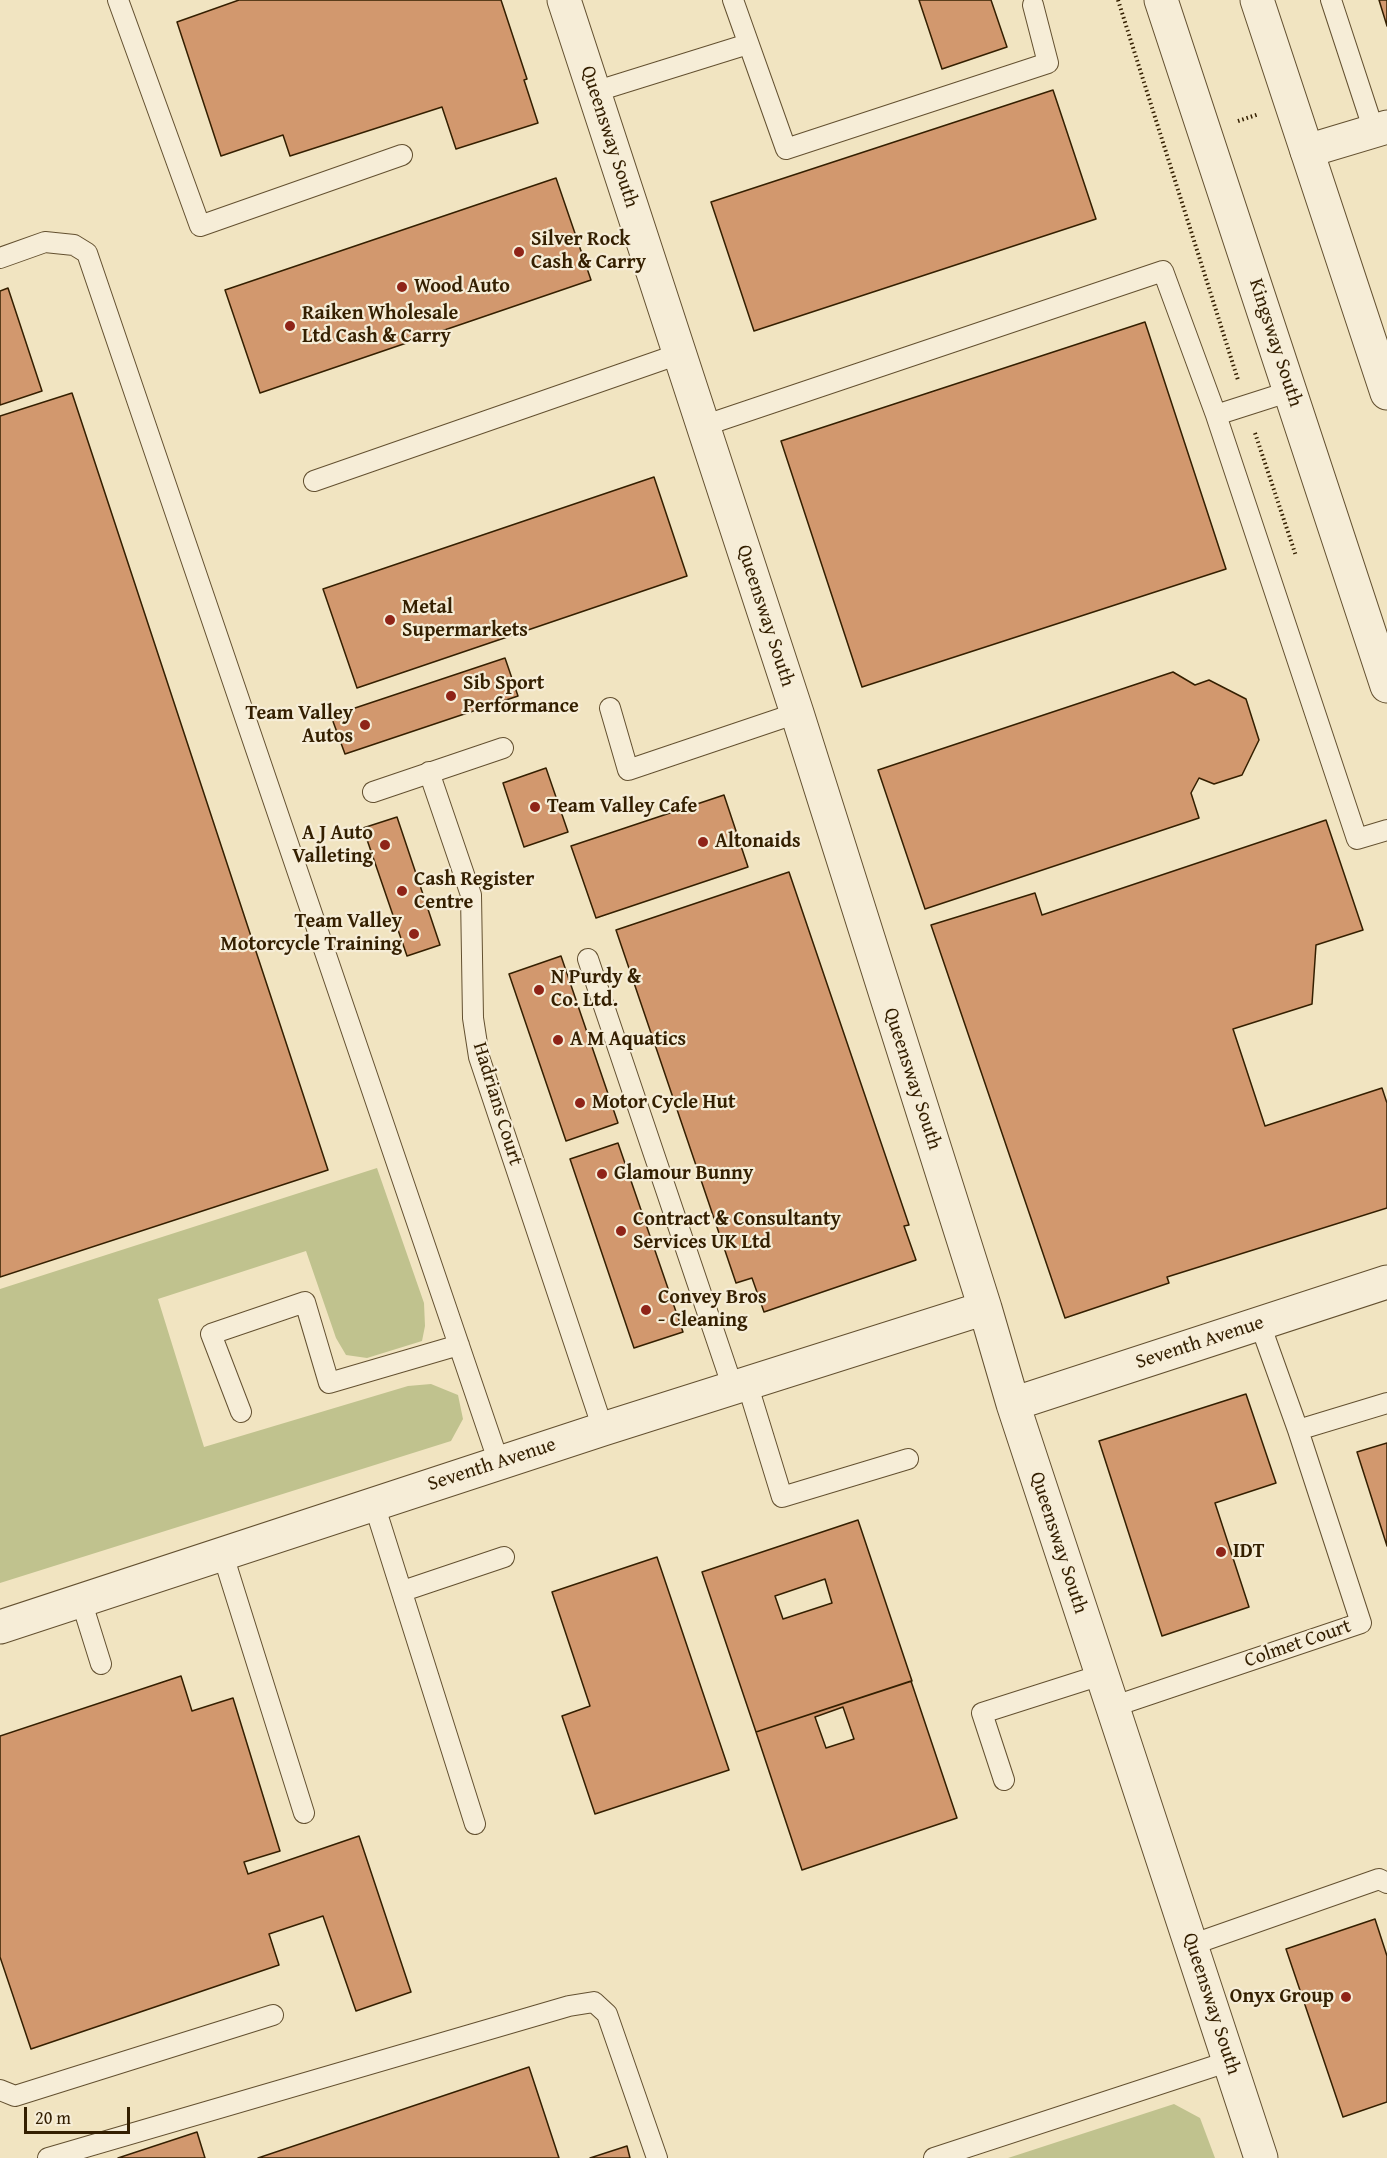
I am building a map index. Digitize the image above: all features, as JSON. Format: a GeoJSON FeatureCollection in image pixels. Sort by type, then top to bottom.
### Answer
{"type":"FeatureCollection","features":[{"type":"Feature","properties":{"kind":"street","name":"Queensway South"},"geometry":{"type":"LineString","coordinates":[[564,0],[797,713],[985,1308],[1012,1404],[1261,2158]]}},
{"type":"Feature","properties":{"kind":"street","name":"Kingsway South"},"geometry":{"type":"LineString","coordinates":[[1161,0],[1387,687]]}},
{"type":"Feature","properties":{"kind":"street"},"geometry":{"type":"LineString","coordinates":[[1257,0],[1387,393]]}},
{"type":"Feature","properties":{"kind":"street"},"geometry":{"type":"LineString","coordinates":[[1307,151],[1381,129]]}},
{"type":"Feature","properties":{"kind":"street","name":"Seventh Avenue"},"geometry":{"type":"LineString","coordinates":[[1012,1404],[1387,1282]]}},
{"type":"Feature","properties":{"kind":"street","name":"Seventh Avenue"},"geometry":{"type":"LineString","coordinates":[[0,1627],[603,1429],[985,1308]]}},
{"type":"Feature","properties":{"kind":"lane"},"geometry":{"type":"LineString","coordinates":[[118,0],[200,226],[402,156]]}},
{"type":"Feature","properties":{"kind":"lane"},"geometry":{"type":"LineString","coordinates":[[733,0],[786,149],[1048,63],[1038,2]]}},
{"type":"Feature","properties":{"kind":"lane"},"geometry":{"type":"LineString","coordinates":[[1331,0],[1381,129]]}},
{"type":"Feature","properties":{"kind":"lane"},"geometry":{"type":"LineString","coordinates":[[594,92],[748,44]]}},
{"type":"Feature","properties":{"kind":"lane"},"geometry":{"type":"LineString","coordinates":[[0,258],[45,242],[74,245],[87,253],[499,1463]]}},
{"type":"Feature","properties":{"kind":"lane"},"geometry":{"type":"LineString","coordinates":[[703,426],[1163,272],[1216,415],[1357,839],[1387,830]]}},
{"type":"Feature","properties":{"kind":"lane"},"geometry":{"type":"LineString","coordinates":[[315,481],[679,354]]}},
{"type":"Feature","properties":{"kind":"lane"},"geometry":{"type":"LineString","coordinates":[[1216,415],[1291,391]]}},
{"type":"Feature","properties":{"kind":"lane"},"geometry":{"type":"LineString","coordinates":[[609,708],[628,770],[797,713]]}},
{"type":"Feature","properties":{"kind":"lane"},"geometry":{"type":"LineString","coordinates":[[373,792],[503,748]]}},
{"type":"Feature","properties":{"kind":"lane","name":"Hadrians Court"},"geometry":{"type":"LineString","coordinates":[[429,772],[471,895],[473,1018],[479,1057],[603,1429]]}},
{"type":"Feature","properties":{"kind":"lane"},"geometry":{"type":"LineString","coordinates":[[588,959],[782,1497],[908,1459]]}},
{"type":"Feature","properties":{"kind":"lane"},"geometry":{"type":"LineString","coordinates":[[241,1412],[211,1334],[305,1302],[329,1383],[459,1345]]}},
{"type":"Feature","properties":{"kind":"lane","name":"Colmet Court"},"geometry":{"type":"LineString","coordinates":[[1112,1707],[1361,1623],[1299,1430],[1260,1324]]}},
{"type":"Feature","properties":{"kind":"lane"},"geometry":{"type":"LineString","coordinates":[[1299,1430],[1387,1403]]}},
{"type":"Feature","properties":{"kind":"lane"},"geometry":{"type":"LineString","coordinates":[[374,1504],[404,1591],[475,1824]]}},
{"type":"Feature","properties":{"kind":"lane"},"geometry":{"type":"LineString","coordinates":[[223,1555],[304,1813]]}},
{"type":"Feature","properties":{"kind":"lane"},"geometry":{"type":"LineString","coordinates":[[404,1591],[504,1557]]}},
{"type":"Feature","properties":{"kind":"lane"},"geometry":{"type":"LineString","coordinates":[[81,1600],[101,1664]]}},
{"type":"Feature","properties":{"kind":"lane"},"geometry":{"type":"LineString","coordinates":[[1004,1780],[982,1713],[1101,1674]]}},
{"type":"Feature","properties":{"kind":"lane"},"geometry":{"type":"LineString","coordinates":[[1191,1945],[1379,1879],[1387,1883]]}},
{"type":"Feature","properties":{"kind":"lane"},"geometry":{"type":"LineString","coordinates":[[48,2158],[569,2006],[594,2002],[607,2014],[657,2158]]}},
{"type":"Feature","properties":{"kind":"lane"},"geometry":{"type":"LineString","coordinates":[[0,2090],[15,2096],[273,2015]]}},
{"type":"Feature","properties":{"kind":"lane"},"geometry":{"type":"LineString","coordinates":[[934,2158],[1230,2061]]}},
{"type":"Feature","properties":{"kind":"path"},"geometry":{"type":"LineString","coordinates":[[1205,132],[1291,104]]}},
{"type":"Feature","properties":{"kind":"green space"},"geometry":{"type":"Polygon","coordinates":[[[377,1168],[424,1303],[425,1326],[422,1341],[367,1358],[346,1355],[336,1338],[306,1251],[158,1299],[204,1447],[408,1386],[431,1384],[458,1395],[463,1419],[451,1441],[0,1583],[0,1289],[377,1168]]]}},
{"type":"Feature","properties":{"kind":"green space"},"geometry":{"type":"Polygon","coordinates":[[[1174,2104],[1200,2118],[1215,2158],[1008,2158],[1174,2104]]]}},
{"type":"Feature","properties":{"kind":"building"},"geometry":{"type":"Polygon","coordinates":[[[239,0],[501,0],[527,79],[524,80],[538,123],[456,149],[442,107],[290,156],[283,135],[221,156],[177,22],[239,0]]]}},
{"type":"Feature","properties":{"kind":"building"},"geometry":{"type":"Polygon","coordinates":[[[919,0],[991,0],[1007,47],[942,69],[919,0]]]}},
{"type":"Feature","properties":{"kind":"building"},"geometry":{"type":"Polygon","coordinates":[[[1379,0],[1387,0],[1387,26],[1379,0]]]}},
{"type":"Feature","properties":{"kind":"building"},"geometry":{"type":"Polygon","coordinates":[[[1053,90],[1096,219],[754,331],[711,202],[1053,90]]]}},
{"type":"Feature","properties":{"kind":"building"},"geometry":{"type":"Polygon","coordinates":[[[556,178],[591,280],[260,393],[225,290],[556,178]]]}},
{"type":"Feature","properties":{"kind":"building"},"geometry":{"type":"Polygon","coordinates":[[[8,288],[42,391],[0,405],[0,291],[8,288]]]}},
{"type":"Feature","properties":{"kind":"building"},"geometry":{"type":"Polygon","coordinates":[[[1145,322],[1226,569],[862,687],[781,441],[1145,322]]]}},
{"type":"Feature","properties":{"kind":"building"},"geometry":{"type":"Polygon","coordinates":[[[72,393],[328,1170],[0,1277],[0,416],[72,393]]]}},
{"type":"Feature","properties":{"kind":"building"},"geometry":{"type":"Polygon","coordinates":[[[654,477],[687,576],[357,688],[323,589],[654,477]]]}},
{"type":"Feature","properties":{"kind":"building"},"geometry":{"type":"Polygon","coordinates":[[[505,658],[518,696],[345,754],[331,716],[505,658]]]}},
{"type":"Feature","properties":{"kind":"building"},"geometry":{"type":"Polygon","coordinates":[[[1173,672],[1195,685],[1209,680],[1246,699],[1259,740],[1242,775],[1214,784],[1199,778],[1191,793],[1199,818],[925,909],[878,770],[1173,672]]]}},
{"type":"Feature","properties":{"kind":"building"},"geometry":{"type":"Polygon","coordinates":[[[546,768],[568,832],[524,847],[503,783],[546,768]]]}},
{"type":"Feature","properties":{"kind":"building"},"geometry":{"type":"Polygon","coordinates":[[[724,795],[748,867],[596,918],[571,846],[724,795]]]}},
{"type":"Feature","properties":{"kind":"building"},"geometry":{"type":"Polygon","coordinates":[[[397,817],[440,945],[407,956],[363,828],[397,817]]]}},
{"type":"Feature","properties":{"kind":"building"},"geometry":{"type":"Polygon","coordinates":[[[1326,820],[1363,930],[1316,945],[1312,1004],[1233,1029],[1265,1126],[1382,1088],[1387,1103],[1387,1208],[1167,1277],[1169,1283],[1065,1318],[931,925],[1035,893],[1042,915],[1326,820]]]}},
{"type":"Feature","properties":{"kind":"building"},"geometry":{"type":"Polygon","coordinates":[[[789,872],[909,1225],[904,1226],[916,1260],[764,1312],[752,1278],[736,1283],[616,930],[789,872]]]}},
{"type":"Feature","properties":{"kind":"building"},"geometry":{"type":"Polygon","coordinates":[[[561,956],[618,1123],[566,1141],[509,974],[561,956]]]}},
{"type":"Feature","properties":{"kind":"building"},"geometry":{"type":"Polygon","coordinates":[[[618,1143],[683,1332],[634,1348],[570,1159],[618,1143]]]}},
{"type":"Feature","properties":{"kind":"building"},"geometry":{"type":"Polygon","coordinates":[[[1246,1394],[1276,1483],[1215,1503],[1249,1607],[1162,1636],[1099,1441],[1246,1394]]]}},
{"type":"Feature","properties":{"kind":"building"},"geometry":{"type":"Polygon","coordinates":[[[1387,1443],[1387,1546],[1357,1452],[1387,1443]]]}},
{"type":"Feature","properties":{"kind":"building"},"geometry":{"type":"Polygon","coordinates":[[[858,1520],[912,1681],[756,1732],[702,1572],[858,1520]],[[825,1579],[775,1596],[783,1619],[832,1603],[825,1579]]]}},
{"type":"Feature","properties":{"kind":"building"},"geometry":{"type":"Polygon","coordinates":[[[657,1557],[729,1770],[595,1814],[562,1716],[590,1706],[552,1592],[657,1557]]]}},
{"type":"Feature","properties":{"kind":"building"},"geometry":{"type":"Polygon","coordinates":[[[181,1676],[192,1711],[233,1698],[280,1851],[244,1862],[248,1874],[359,1836],[411,1992],[356,2011],[323,1916],[269,1934],[279,1965],[31,2049],[0,1957],[0,1736],[181,1676]]]}},
{"type":"Feature","properties":{"kind":"building"},"geometry":{"type":"Polygon","coordinates":[[[911,1681],[957,1818],[802,1870],[756,1732],[911,1681]],[[843,1707],[815,1717],[826,1748],[854,1739],[843,1707]]]}},
{"type":"Feature","properties":{"kind":"building"},"geometry":{"type":"Polygon","coordinates":[[[1375,1919],[1387,1956],[1387,2102],[1343,2117],[1286,1949],[1375,1919]]]}},
{"type":"Feature","properties":{"kind":"building"},"geometry":{"type":"Polygon","coordinates":[[[529,2067],[559,2158],[258,2158],[529,2067]]]}},
{"type":"Feature","properties":{"kind":"building"},"geometry":{"type":"Polygon","coordinates":[[[197,2132],[205,2158],[118,2158],[197,2132]]]}},
{"type":"Feature","properties":{"kind":"building"},"geometry":{"type":"Polygon","coordinates":[[[627,2146],[630,2158],[590,2158],[627,2146]]]}},
{"type":"Feature","properties":{"kind":"place","name":"Silver Rock Cash & Carry"},"geometry":{"type":"Point","coordinates":[519,252]}},
{"type":"Feature","properties":{"kind":"place","name":"Wood Auto"},"geometry":{"type":"Point","coordinates":[402,287]}},
{"type":"Feature","properties":{"kind":"place","name":"Raiken Wholesale Ltd Cash & Carry"},"geometry":{"type":"Point","coordinates":[290,326]}},
{"type":"Feature","properties":{"kind":"place","name":"Metal Supermarkets"},"geometry":{"type":"Point","coordinates":[390,620]}},
{"type":"Feature","properties":{"kind":"place","name":"Sib Sport Performance"},"geometry":{"type":"Point","coordinates":[451,696]}},
{"type":"Feature","properties":{"kind":"place","name":"Team Valley Autos"},"geometry":{"type":"Point","coordinates":[365,725]}},
{"type":"Feature","properties":{"kind":"place","name":"Team Valley Cafe"},"geometry":{"type":"Point","coordinates":[535,807]}},
{"type":"Feature","properties":{"kind":"place","name":"Altonaids"},"geometry":{"type":"Point","coordinates":[703,842]}},
{"type":"Feature","properties":{"kind":"place","name":"A J Auto Valleting"},"geometry":{"type":"Point","coordinates":[385,845]}},
{"type":"Feature","properties":{"kind":"place","name":"Cash Register Centre"},"geometry":{"type":"Point","coordinates":[402,891]}},
{"type":"Feature","properties":{"kind":"place","name":"Team Valley Motorcycle Training"},"geometry":{"type":"Point","coordinates":[414,934]}},
{"type":"Feature","properties":{"kind":"place","name":"N Purdy & Co. Ltd."},"geometry":{"type":"Point","coordinates":[539,990]}},
{"type":"Feature","properties":{"kind":"place","name":"A M Aquatics"},"geometry":{"type":"Point","coordinates":[558,1040]}},
{"type":"Feature","properties":{"kind":"place","name":"Motor Cycle Hut"},"geometry":{"type":"Point","coordinates":[580,1103]}},
{"type":"Feature","properties":{"kind":"place","name":"Glamour Bunny"},"geometry":{"type":"Point","coordinates":[602,1174]}},
{"type":"Feature","properties":{"kind":"place","name":"Contract & Consultanty Services UK Ltd"},"geometry":{"type":"Point","coordinates":[621,1231]}},
{"type":"Feature","properties":{"kind":"place","name":"Convey Bros - Cleaning"},"geometry":{"type":"Point","coordinates":[646,1310]}},
{"type":"Feature","properties":{"kind":"place","name":"IDT"},"geometry":{"type":"Point","coordinates":[1221,1552]}},
{"type":"Feature","properties":{"kind":"place","name":"Onyx Group"},"geometry":{"type":"Point","coordinates":[1346,1997]}}]}
